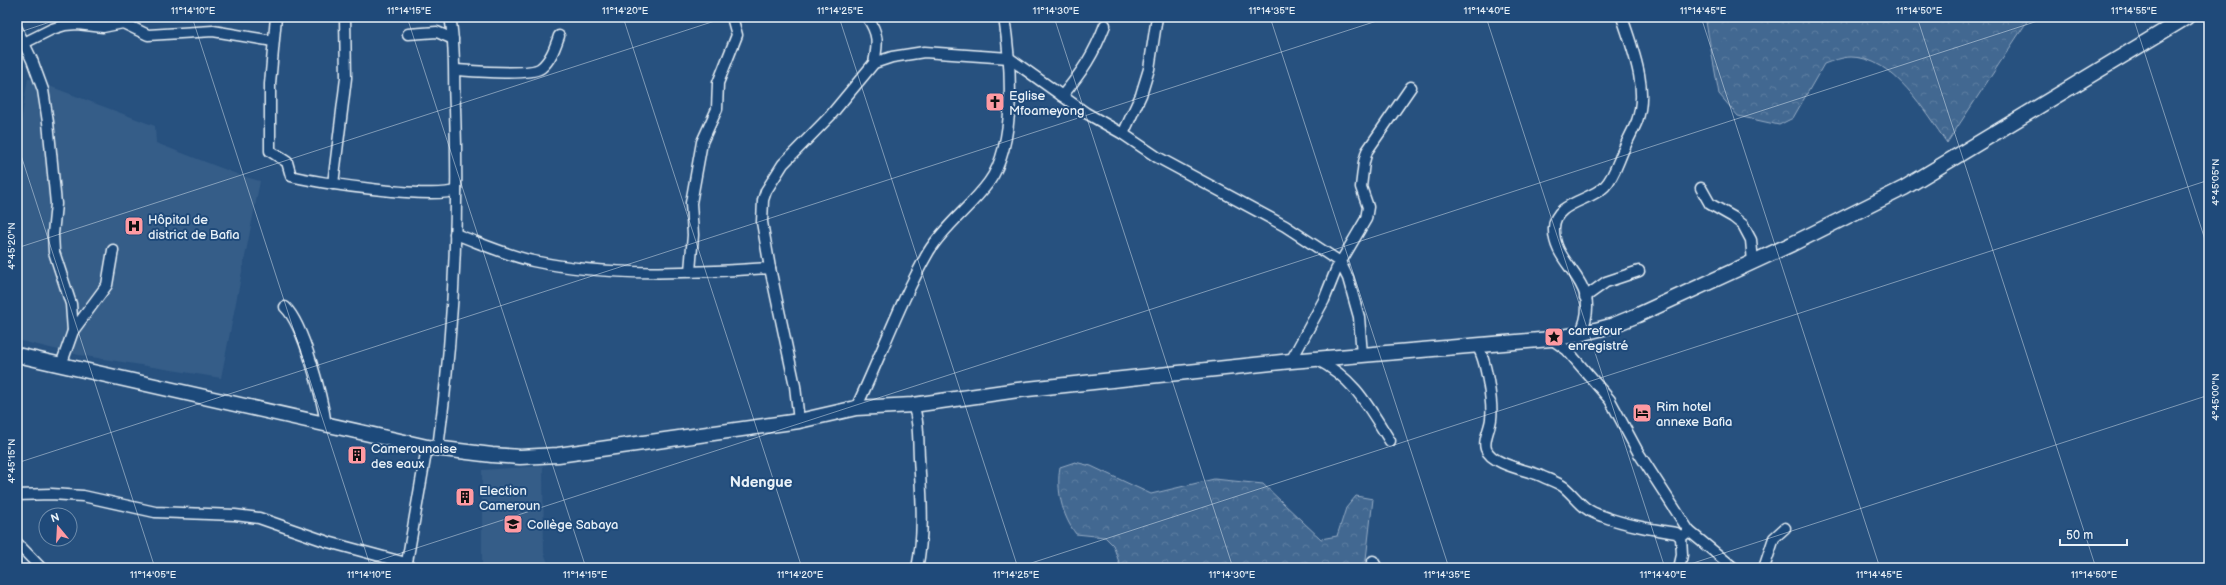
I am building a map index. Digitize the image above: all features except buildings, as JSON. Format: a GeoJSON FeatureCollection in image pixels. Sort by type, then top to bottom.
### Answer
{"type":"FeatureCollection","features":[{"type":"Feature","properties":{"kind":"main road"},"geometry":{"type":"LineString","coordinates":[[17,355],[326,425],[433,447],[492,455],[520,457],[558,455],[799,421],[856,408],[913,405],[1018,390],[1292,361],[1551,339],[1580,334],[1611,326],[1638,315],[1842,220],[1931,173],[2187,17]]}},
{"type":"Feature","properties":{"kind":"street"},"geometry":{"type":"LineString","coordinates":[[276,17],[270,84],[270,151],[287,162],[291,176],[332,184],[413,192],[452,192],[456,190]]}},
{"type":"Feature","properties":{"kind":"street"},"geometry":{"type":"LineString","coordinates":[[332,184],[346,78],[345,17]]}},
{"type":"Feature","properties":{"kind":"street"},"geometry":{"type":"LineString","coordinates":[[17,495],[51,494],[84,496],[155,512],[235,515],[259,518],[328,542],[406,565],[433,447],[451,332],[456,190],[456,70],[450,17]]}},
{"type":"Feature","properties":{"kind":"street"},"geometry":{"type":"LineString","coordinates":[[690,271],[693,235],[691,203],[702,142],[718,109],[718,83],[737,35],[736,24],[732,17]]}},
{"type":"Feature","properties":{"kind":"street"},"geometry":{"type":"LineString","coordinates":[[867,17],[874,27],[877,37],[874,63]]}},
{"type":"Feature","properties":{"kind":"street"},"geometry":{"type":"LineString","coordinates":[[856,408],[896,314],[930,249],[950,223],[988,183],[998,168],[1004,150],[1007,127],[1009,58],[1005,17],[1010,17]]}},
{"type":"Feature","properties":{"kind":"street"},"geometry":{"type":"LineString","coordinates":[[1123,134],[1141,95],[1150,70],[1157,17]]}},
{"type":"Feature","properties":{"kind":"street"},"geometry":{"type":"LineString","coordinates":[[1580,334],[1588,315],[1585,297],[1582,286],[1556,243],[1554,228],[1558,215],[1569,206],[1605,186],[1616,167],[1637,120],[1641,89],[1622,17]]}},
{"type":"Feature","properties":{"kind":"street"},"geometry":{"type":"LineString","coordinates":[[24,43],[52,29],[65,25],[103,27],[123,23],[148,35],[213,31],[273,41]]}},
{"type":"Feature","properties":{"kind":"street"},"geometry":{"type":"LineString","coordinates":[[1062,96],[1082,73],[1093,55],[1105,25]]}},
{"type":"Feature","properties":{"kind":"street"},"geometry":{"type":"LineString","coordinates":[[17,29],[43,90],[54,175],[54,252],[71,304],[73,330]]}},
{"type":"Feature","properties":{"kind":"street"},"geometry":{"type":"LineString","coordinates":[[408,34],[422,31],[438,32],[453,39]]}},
{"type":"Feature","properties":{"kind":"street"},"geometry":{"type":"LineString","coordinates":[[456,70],[529,72],[540,69],[548,60],[559,36]]}},
{"type":"Feature","properties":{"kind":"street"},"geometry":{"type":"LineString","coordinates":[[799,421],[795,386],[770,268],[762,222],[763,200],[766,191],[783,164],[830,116],[874,63],[892,57],[924,52],[1009,58],[1086,113],[1123,134],[1157,157],[1285,226],[1340,262],[1348,278],[1359,317],[1362,356]]}},
{"type":"Feature","properties":{"kind":"street"},"geometry":{"type":"LineString","coordinates":[[1292,361],[1324,300],[1340,262],[1366,219],[1368,211],[1361,187],[1367,151],[1411,87]]}},
{"type":"Feature","properties":{"kind":"street"},"geometry":{"type":"LineString","coordinates":[[1701,188],[1710,204],[1733,216],[1743,225],[1751,240],[1753,262]]}},
{"type":"Feature","properties":{"kind":"street"},"geometry":{"type":"LineString","coordinates":[[455,234],[547,264],[637,271],[770,268]]}},
{"type":"Feature","properties":{"kind":"street"},"geometry":{"type":"LineString","coordinates":[[61,364],[73,330],[107,285],[113,250]]}},
{"type":"Feature","properties":{"kind":"street"},"geometry":{"type":"LineString","coordinates":[[1585,297],[1606,282],[1639,271]]}},
{"type":"Feature","properties":{"kind":"street"},"geometry":{"type":"LineString","coordinates":[[285,307],[295,319],[301,333],[324,406],[326,425]]}},
{"type":"Feature","properties":{"kind":"street"},"geometry":{"type":"LineString","coordinates":[[1551,339],[1566,350],[1610,400],[1685,534],[1734,568]]}},
{"type":"Feature","properties":{"kind":"street"},"geometry":{"type":"LineString","coordinates":[[1477,346],[1481,351],[1487,374],[1491,405],[1491,424],[1485,443],[1487,452],[1491,456],[1507,465],[1556,482],[1589,511],[1635,526],[1685,534]]}},
{"type":"Feature","properties":{"kind":"street"},"geometry":{"type":"LineString","coordinates":[[1316,359],[1334,368],[1353,384],[1390,441]]}},
{"type":"Feature","properties":{"kind":"street"},"geometry":{"type":"LineString","coordinates":[[913,405],[916,413],[918,434],[922,514],[920,555],[917,568]]}},
{"type":"Feature","properties":{"kind":"street"},"geometry":{"type":"LineString","coordinates":[[1764,568],[1774,538],[1785,528]]}},
{"type":"Feature","properties":{"kind":"street"},"geometry":{"type":"LineString","coordinates":[[1679,568],[1685,534]]}},
{"type":"Feature","properties":{"kind":"street"},"geometry":{"type":"LineString","coordinates":[[17,543],[41,568]]}},
{"type":"Feature","properties":{"kind":"shaded area","name":"Hôpital de district de Bafia"},"geometry":{"type":"Polygon","coordinates":[[[28,78],[155,126],[156,143],[242,176],[260,181],[221,378],[79,355],[17,340],[17,148],[28,78]]]}},
{"type":"Feature","properties":{"kind":"shaded area","name":"Collège Sabaya"},"geometry":{"type":"Polygon","coordinates":[[[543,466],[544,553],[550,568],[482,568],[482,470],[543,466]]]}},
{"type":"Feature","properties":{"kind":"green space"},"geometry":{"type":"Polygon","coordinates":[[[1707,17],[2030,17],[1947,143],[1919,103],[1895,76],[1881,66],[1867,59],[1851,57],[1841,58],[1824,64],[1793,118],[1779,125],[1738,116],[1719,94],[1706,22],[1707,17]]]}},
{"type":"Feature","properties":{"kind":"green space"},"geometry":{"type":"Polygon","coordinates":[[[1075,462],[1091,466],[1151,494],[1214,479],[1263,484],[1321,539],[1337,536],[1346,508],[1356,496],[1373,499],[1365,568],[1121,568],[1113,545],[1105,537],[1076,534],[1067,519],[1061,502],[1059,484],[1060,467],[1075,462]]]}},
{"type":"Feature","properties":{"kind":"place","name":"Eglise Mfoameyong"},"geometry":{"type":"Point","coordinates":[995,102]}},
{"type":"Feature","properties":{"kind":"place","name":"Hôpital de district de Bafia"},"geometry":{"type":"Point","coordinates":[134,226]}},
{"type":"Feature","properties":{"kind":"place","name":"carrefour enregistré"},"geometry":{"type":"Point","coordinates":[1554,337]}},
{"type":"Feature","properties":{"kind":"place","name":"Rim hotel annexe Bafia"},"geometry":{"type":"Point","coordinates":[1642,413]}},
{"type":"Feature","properties":{"kind":"place","name":"Camerounaise des eaux"},"geometry":{"type":"Point","coordinates":[357,455]}},
{"type":"Feature","properties":{"kind":"place","name":"Election Cameroun"},"geometry":{"type":"Point","coordinates":[465,497]}},
{"type":"Feature","properties":{"kind":"place","name":"Collège Sabaya"},"geometry":{"type":"Point","coordinates":[513,524]}},
{"type":"Feature","properties":{"kind":"district","name":"Ndengue"},"geometry":{"type":"Point","coordinates":[761,482]}}]}
